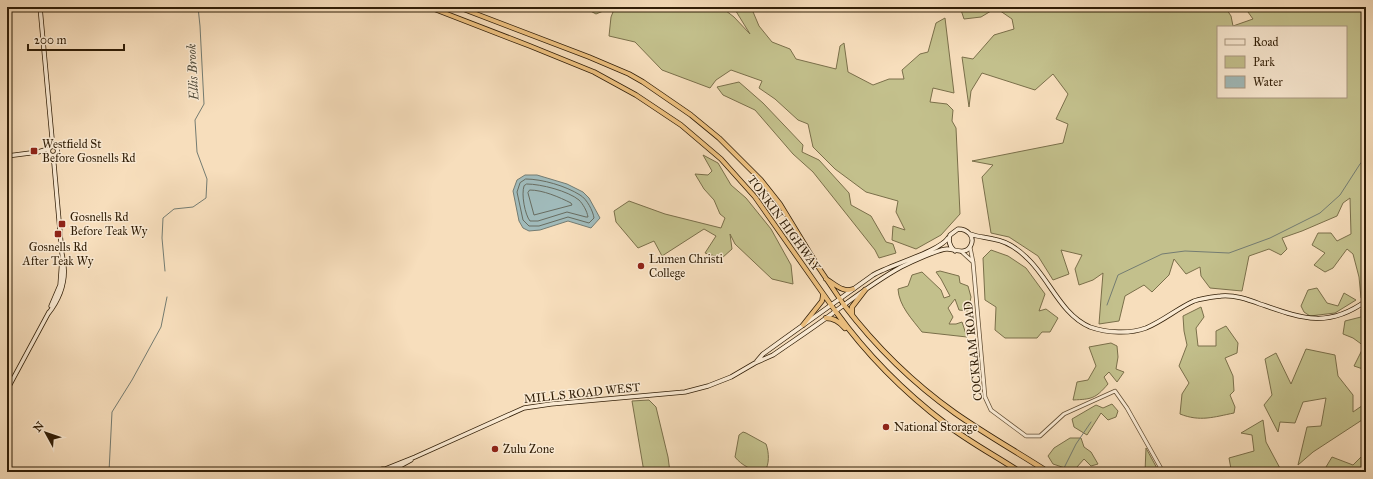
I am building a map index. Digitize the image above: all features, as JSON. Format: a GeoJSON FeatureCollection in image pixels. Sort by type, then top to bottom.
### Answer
{"type":"FeatureCollection","features":[{"type":"Feature","properties":{"kind":"highway","name":"TONKIN HIGHWAY"},"geometry":{"type":"LineString","coordinates":[[429,7],[594,72],[636,95],[681,125],[721,159],[755,197],[852,334],[889,375],[925,408],[963,436],[1020,472]]}},
{"type":"Feature","properties":{"kind":"highway","name":"TONKIN HIGHWAY"},"geometry":{"type":"LineString","coordinates":[[458,7],[589,57],[629,74],[691,114],[719,138],[761,180],[780,204],[824,277],[844,306],[852,317],[894,363],[956,414],[1048,472]]}},
{"type":"Feature","properties":{"kind":"highway"},"geometry":{"type":"LineString","coordinates":[[824,277],[843,290],[853,289]]}},
{"type":"Feature","properties":{"kind":"highway"},"geometry":{"type":"LineString","coordinates":[[852,317],[852,307],[865,290]]}},
{"type":"Feature","properties":{"kind":"highway"},"geometry":{"type":"LineString","coordinates":[[803,325],[822,301],[824,294]]}},
{"type":"Feature","properties":{"kind":"highway"},"geometry":{"type":"LineString","coordinates":[[826,318],[836,320],[852,334]]}},
{"type":"Feature","properties":{"kind":"main road"},"geometry":{"type":"LineString","coordinates":[[7,390],[48,314],[60,285],[62,254],[54,164],[51,151],[52,138],[40,7]]}},
{"type":"Feature","properties":{"kind":"main road"},"geometry":{"type":"LineString","coordinates":[[7,156],[51,151]]}},
{"type":"Feature","properties":{"kind":"main road"},"geometry":{"type":"LineString","coordinates":[[980,237],[962,252],[955,251],[950,245],[950,235],[958,229],[980,237],[993,238],[1005,242],[1027,258],[1073,316],[1089,326],[1116,332],[1146,328],[1195,301],[1213,297],[1234,297],[1247,299],[1300,317],[1314,319],[1329,318],[1343,314],[1366,301]]}},
{"type":"Feature","properties":{"kind":"main road"},"geometry":{"type":"LineString","coordinates":[[970,234],[970,246]]}},
{"type":"Feature","properties":{"kind":"main road","name":"MILLS ROAD WEST"},"geometry":{"type":"LineString","coordinates":[[755,363],[763,354],[881,270],[946,242],[950,235]]}},
{"type":"Feature","properties":{"kind":"main road","name":"MILLS ROAD WEST"},"geometry":{"type":"LineString","coordinates":[[379,472],[382,469],[387,471],[524,408],[551,404],[685,392],[708,386],[731,377],[755,363],[773,355],[836,312],[865,290],[902,266],[945,249],[955,251]]}},
{"type":"Feature","properties":{"kind":"street","name":"COCKRAM ROAD"},"geometry":{"type":"LineString","coordinates":[[970,246],[973,262],[985,397],[991,410],[1026,436],[1040,436],[1064,414],[1115,391],[1127,408],[1163,472]]}},
{"type":"Feature","properties":{"kind":"street"},"geometry":{"type":"LineString","coordinates":[[962,252],[973,262]]}},
{"type":"Feature","properties":{"kind":"green space"},"geometry":{"type":"Polygon","coordinates":[[[583,7],[609,7],[608,9],[596,14],[583,7]]]}},
{"type":"Feature","properties":{"kind":"green space"},"geometry":{"type":"Polygon","coordinates":[[[615,7],[721,7],[734,17],[750,34],[734,8],[751,7],[759,26],[772,42],[790,49],[796,59],[836,69],[840,46],[844,43],[848,72],[873,85],[889,79],[904,79],[902,70],[920,54],[928,52],[936,23],[945,18],[954,93],[933,88],[930,102],[947,104],[953,110],[952,121],[956,128],[960,214],[941,235],[916,249],[892,240],[893,226],[905,230],[896,212],[898,201],[866,192],[835,169],[813,147],[808,124],[798,120],[775,99],[759,88],[762,81],[731,70],[716,80],[710,88],[662,70],[635,42],[609,36],[611,17],[615,7]]]}},
{"type":"Feature","properties":{"kind":"green space"},"geometry":{"type":"Polygon","coordinates":[[[960,7],[1225,7],[1231,16],[1233,26],[1253,19],[1248,12],[1255,7],[1366,7],[1366,295],[1361,298],[1359,277],[1353,254],[1347,249],[1333,268],[1325,272],[1314,265],[1325,253],[1312,245],[1318,233],[1331,233],[1337,241],[1351,234],[1350,198],[1343,203],[1337,216],[1282,238],[1287,249],[1281,255],[1269,249],[1249,256],[1242,291],[1210,288],[1201,276],[1200,267],[1186,274],[1174,259],[1169,275],[1152,292],[1144,285],[1125,296],[1119,321],[1099,324],[1103,273],[1093,280],[1079,285],[1075,269],[1082,255],[1061,250],[1069,274],[1053,280],[1038,256],[1009,237],[991,233],[982,177],[993,165],[972,161],[1063,143],[1068,124],[1056,119],[1068,94],[1053,74],[1035,90],[982,73],[971,91],[969,107],[962,57],[973,59],[994,35],[1014,29],[1012,19],[996,8],[981,17],[964,19],[960,7]]]}},
{"type":"Feature","properties":{"kind":"green space"},"geometry":{"type":"Polygon","coordinates":[[[739,82],[763,103],[803,145],[802,152],[819,160],[849,193],[851,205],[871,216],[886,242],[893,244],[896,253],[879,258],[875,250],[813,172],[793,154],[755,110],[723,95],[717,87],[739,82]]]}},
{"type":"Feature","properties":{"kind":"green space"},"geometry":{"type":"Polygon","coordinates":[[[703,155],[718,163],[731,185],[746,198],[771,229],[791,265],[793,284],[772,279],[735,244],[730,234],[732,249],[722,258],[705,253],[716,236],[704,229],[662,256],[654,241],[638,248],[616,222],[614,211],[629,201],[665,214],[721,228],[725,218],[720,214],[714,200],[704,189],[695,174],[708,175],[712,171],[703,155]]]}},
{"type":"Feature","properties":{"kind":"green space"},"geometry":{"type":"Polygon","coordinates":[[[991,250],[1008,256],[1026,268],[1045,294],[1039,311],[1046,309],[1058,318],[1050,332],[1042,332],[1037,338],[1005,338],[995,330],[996,307],[985,300],[983,258],[991,250]]]}},
{"type":"Feature","properties":{"kind":"green space"},"geometry":{"type":"Polygon","coordinates":[[[940,271],[959,276],[960,283],[968,286],[971,297],[968,311],[959,310],[955,299],[948,308],[953,317],[949,324],[962,322],[967,337],[922,332],[903,307],[898,289],[908,286],[912,275],[922,272],[941,290],[944,298],[950,296],[936,272],[940,271]]]}},
{"type":"Feature","properties":{"kind":"green space"},"geometry":{"type":"Polygon","coordinates":[[[1317,288],[1327,303],[1338,306],[1344,293],[1356,300],[1335,313],[1310,316],[1304,312],[1301,306],[1308,290],[1317,288]]]}},
{"type":"Feature","properties":{"kind":"green space"},"geometry":{"type":"Polygon","coordinates":[[[1366,306],[1366,370],[1354,366],[1364,346],[1353,338],[1343,334],[1345,321],[1361,317],[1361,309],[1366,306]]]}},
{"type":"Feature","properties":{"kind":"green space"},"geometry":{"type":"Polygon","coordinates":[[[1201,307],[1204,317],[1196,328],[1198,346],[1216,346],[1216,331],[1226,326],[1238,343],[1237,353],[1225,358],[1233,376],[1234,391],[1230,395],[1235,407],[1234,413],[1213,417],[1194,418],[1180,414],[1182,394],[1189,383],[1179,366],[1187,345],[1183,316],[1201,307]]]}},
{"type":"Feature","properties":{"kind":"green space"},"geometry":{"type":"Polygon","coordinates":[[[1111,343],[1117,346],[1118,357],[1116,369],[1124,372],[1117,382],[1109,372],[1104,377],[1108,384],[1100,393],[1093,397],[1073,400],[1077,382],[1088,380],[1096,366],[1089,347],[1111,343]]]}},
{"type":"Feature","properties":{"kind":"green space"},"geometry":{"type":"Polygon","coordinates":[[[1306,349],[1335,355],[1338,376],[1353,395],[1353,412],[1366,403],[1366,420],[1362,420],[1313,452],[1298,465],[1307,427],[1321,426],[1326,398],[1303,402],[1295,423],[1280,422],[1278,432],[1264,405],[1272,395],[1265,359],[1276,353],[1291,384],[1306,349]]]}},
{"type":"Feature","properties":{"kind":"green space"},"geometry":{"type":"Polygon","coordinates":[[[649,400],[656,407],[668,457],[670,472],[644,472],[632,401],[649,400]]]}},
{"type":"Feature","properties":{"kind":"green space"},"geometry":{"type":"Polygon","coordinates":[[[1112,404],[1118,411],[1116,417],[1108,420],[1101,413],[1087,435],[1074,427],[1072,419],[1096,405],[1103,408],[1112,404]]]}},
{"type":"Feature","properties":{"kind":"green space"},"geometry":{"type":"Polygon","coordinates":[[[1263,420],[1266,442],[1282,472],[1227,472],[1231,469],[1229,458],[1254,451],[1252,435],[1241,433],[1263,420]]]}},
{"type":"Feature","properties":{"kind":"green space"},"geometry":{"type":"Polygon","coordinates":[[[743,432],[766,444],[768,458],[767,466],[764,472],[748,468],[735,457],[739,435],[743,432]]]}},
{"type":"Feature","properties":{"kind":"green space"},"geometry":{"type":"Polygon","coordinates":[[[1070,438],[1081,438],[1084,447],[1091,452],[1098,464],[1091,466],[1084,459],[1077,467],[1077,472],[1067,472],[1065,468],[1053,464],[1048,456],[1054,448],[1070,438]]]}},
{"type":"Feature","properties":{"kind":"green space"},"geometry":{"type":"Polygon","coordinates":[[[1146,448],[1159,472],[1145,472],[1146,448]]]}},
{"type":"Feature","properties":{"kind":"green space"},"geometry":{"type":"Polygon","coordinates":[[[1366,452],[1365,472],[1323,472],[1332,457],[1353,465],[1366,452]]]}},
{"type":"Feature","properties":{"kind":"water"},"geometry":{"type":"Polygon","coordinates":[[[525,175],[537,175],[567,184],[583,192],[589,198],[600,218],[591,228],[568,221],[540,230],[529,231],[523,228],[519,221],[513,191],[517,180],[525,175]]]}},
{"type":"Feature","properties":{"kind":"waterway","name":"Ellis Brook"},"geometry":{"type":"LineString","coordinates":[[165,271],[162,238],[163,218],[174,209],[193,207],[206,198],[207,179],[197,152],[195,120],[204,104],[198,7]]}},
{"type":"Feature","properties":{"kind":"waterway"},"geometry":{"type":"LineString","coordinates":[[1107,305],[1118,275],[1162,254],[1185,251],[1229,253],[1270,238],[1320,213],[1340,195],[1366,157]]}},
{"type":"Feature","properties":{"kind":"waterway","name":"Ellis Brook"},"geometry":{"type":"LineString","coordinates":[[109,472],[112,412],[132,380],[161,327],[167,297]]}},
{"type":"Feature","properties":{"kind":"waterway"},"geometry":{"type":"LineString","coordinates":[[1063,470],[1076,444],[1091,422]]}},
{"type":"Feature","properties":{"kind":"place","name":"Westfield St Before Gosnells Rd"},"geometry":{"type":"Point","coordinates":[34,151]}},
{"type":"Feature","properties":{"kind":"place","name":"Gosnells Rd Before Teak Wy"},"geometry":{"type":"Point","coordinates":[62,224]}},
{"type":"Feature","properties":{"kind":"place","name":"Gosnells Rd After Teak Wy"},"geometry":{"type":"Point","coordinates":[58,234]}},
{"type":"Feature","properties":{"kind":"place","name":"Lumen Christi College"},"geometry":{"type":"Point","coordinates":[641,266]}},
{"type":"Feature","properties":{"kind":"place","name":"National Storage"},"geometry":{"type":"Point","coordinates":[886,427]}},
{"type":"Feature","properties":{"kind":"place","name":"Zulu Zone"},"geometry":{"type":"Point","coordinates":[495,449]}}]}
